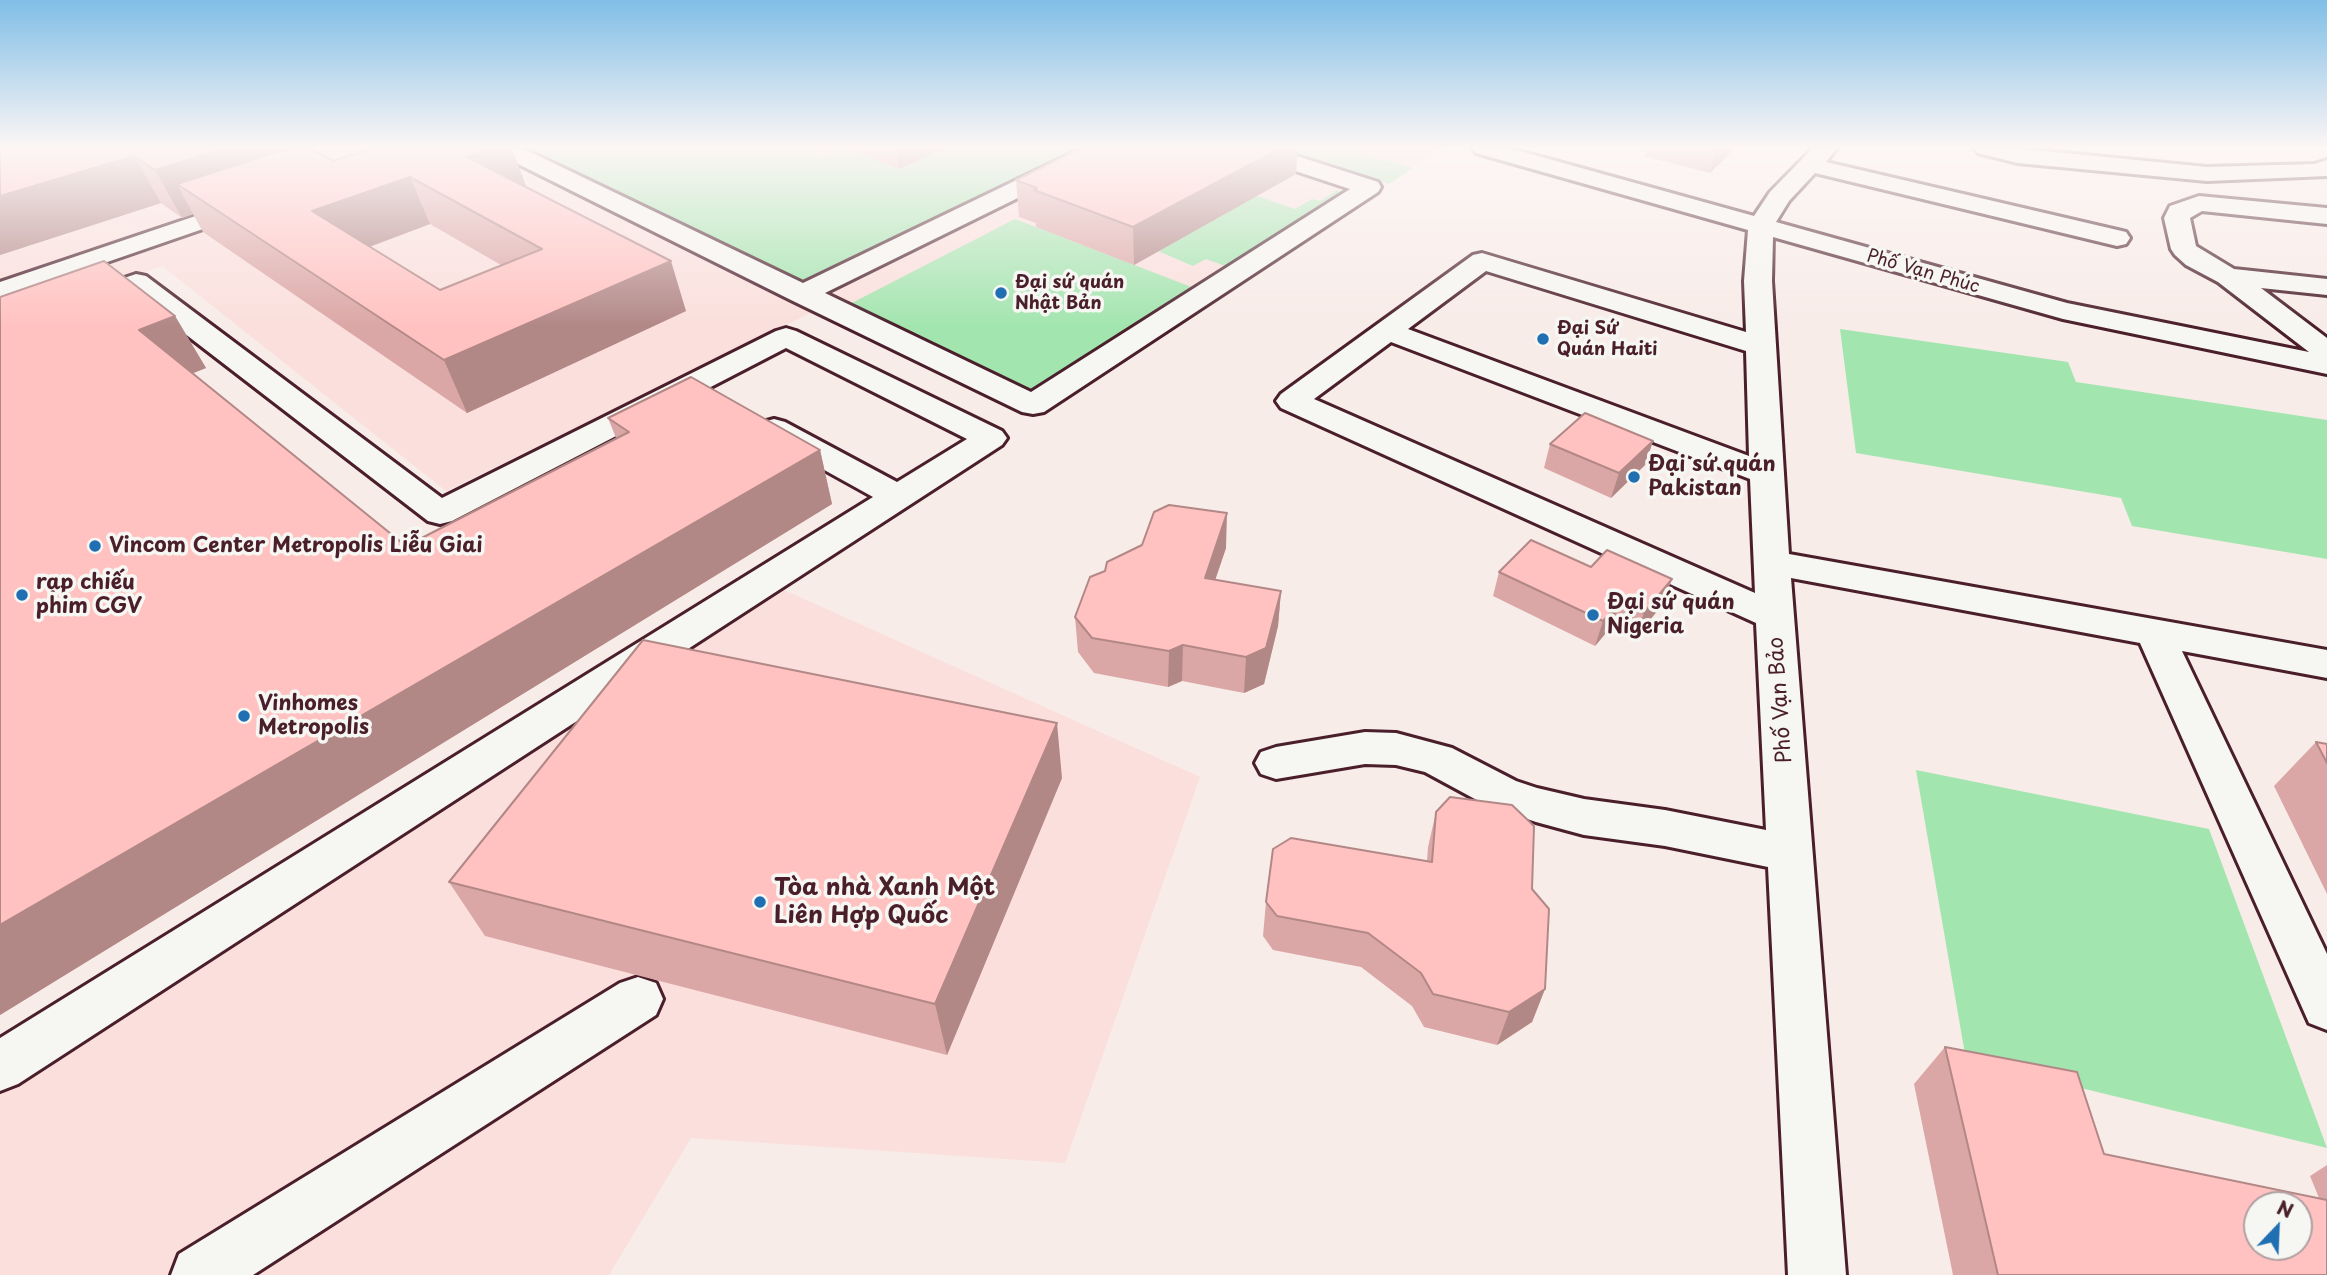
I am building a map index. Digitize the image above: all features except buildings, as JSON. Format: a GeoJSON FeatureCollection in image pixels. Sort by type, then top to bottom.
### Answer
{"type":"FeatureCollection","features":[{"type":"Feature","properties":{"kind":"street"},"geometry":{"type":"LineString","coordinates":[[0,290],[243,208]]}},
{"type":"Feature","properties":{"kind":"street"},"geometry":{"type":"LineString","coordinates":[[626,208],[1033,404],[1337,208]]}},
{"type":"Feature","properties":{"kind":"street"},"geometry":{"type":"LineString","coordinates":[[802,293],[978,208]]}},
{"type":"Feature","properties":{"kind":"street","name":"Phố Vạn Phúc"},"geometry":{"type":"LineString","coordinates":[[1697,208],[2063,311],[2327,365]]}},
{"type":"Feature","properties":{"kind":"street"},"geometry":{"type":"LineString","coordinates":[[1760,225],[1772,208]]}},
{"type":"Feature","properties":{"kind":"street"},"geometry":{"type":"LineString","coordinates":[[2004,208],[2117,239]]}},
{"type":"Feature","properties":{"kind":"street"},"geometry":{"type":"LineString","coordinates":[[2188,208],[2179,211],[2177,218],[2183,249],[2195,259],[2228,276],[2327,352]]}},
{"type":"Feature","properties":{"kind":"street"},"geometry":{"type":"LineString","coordinates":[[2243,208],[2327,216]]}},
{"type":"Feature","properties":{"kind":"street","name":"Phố Vạn Bảo"},"geometry":{"type":"LineString","coordinates":[[1760,225],[1758,281],[1766,474],[1817,1275]]}},
{"type":"Feature","properties":{"kind":"street"},"geometry":{"type":"LineString","coordinates":[[1760,346],[1482,261],[1292,401],[1776,617]]}},
{"type":"Feature","properties":{"kind":"street"},"geometry":{"type":"LineString","coordinates":[[2228,276],[2327,287]]}},
{"type":"Feature","properties":{"kind":"street"},"geometry":{"type":"LineString","coordinates":[[0,330],[136,282],[440,513],[786,337],[991,438],[0,1067]]}},
{"type":"Feature","properties":{"kind":"street"},"geometry":{"type":"LineString","coordinates":[[1388,331],[1766,474]]}},
{"type":"Feature","properties":{"kind":"street"},"geometry":{"type":"LineString","coordinates":[[692,385],[899,497]]}},
{"type":"Feature","properties":{"kind":"street"},"geometry":{"type":"LineString","coordinates":[[1772,564],[2327,664]]}},
{"type":"Feature","properties":{"kind":"street"},"geometry":{"type":"LineString","coordinates":[[2155,634],[2327,1007]]}},
{"type":"Feature","properties":{"kind":"street"},"geometry":{"type":"LineString","coordinates":[[1276,763],[1365,748],[1396,749],[1437,759],[1501,793],[1536,805],[1584,817],[1665,828],[1791,853]]}},
{"type":"Feature","properties":{"kind":"street"},"geometry":{"type":"LineString","coordinates":[[200,1275],[638,999]]}},
{"type":"Feature","properties":{"kind":"shaded area"},"geometry":{"type":"Polygon","coordinates":[[[0,208],[1353,208],[1034,417],[815,311],[446,491],[162,266],[0,322],[0,208]]]}},
{"type":"Feature","properties":{"kind":"shaded area"},"geometry":{"type":"Polygon","coordinates":[[[773,585],[1200,777],[1065,1163],[691,1138],[609,1275],[0,1275],[0,1078],[773,585]]]}},
{"type":"Feature","properties":{"kind":"green space"},"geometry":{"type":"Polygon","coordinates":[[[646,208],[954,208],[801,281],[646,208]]]}},
{"type":"Feature","properties":{"kind":"green space"},"geometry":{"type":"Polygon","coordinates":[[[1198,208],[1321,208],[1228,267],[1206,259],[1193,266],[1158,251],[1213,220],[1198,208]]]}},
{"type":"Feature","properties":{"kind":"green space"},"geometry":{"type":"Polygon","coordinates":[[[1015,219],[1194,288],[1032,393],[846,306],[1015,219]]]}},
{"type":"Feature","properties":{"kind":"green space"},"geometry":{"type":"Polygon","coordinates":[[[1840,329],[2068,362],[2076,382],[2327,420],[2327,559],[2132,526],[2121,498],[1856,453],[1840,329]]]}},
{"type":"Feature","properties":{"kind":"green space"},"geometry":{"type":"Polygon","coordinates":[[[1916,770],[2209,829],[2327,1148],[1966,1060],[1916,770]]]}},
{"type":"Feature","properties":{"kind":"place","name":"Đại sứ quán Nhật Bản"},"geometry":{"type":"Point","coordinates":[1001,293]}},
{"type":"Feature","properties":{"kind":"place","name":"Đại Sứ Quán Haiti"},"geometry":{"type":"Point","coordinates":[1543,339]}},
{"type":"Feature","properties":{"kind":"place","name":"Đại sứ quán Pakistan"},"geometry":{"type":"Point","coordinates":[1634,477]}},
{"type":"Feature","properties":{"kind":"place","name":"Vincom Center Metropolis Liễu Giai"},"geometry":{"type":"Point","coordinates":[95,546]}},
{"type":"Feature","properties":{"kind":"place","name":"rạp chiếu phim CGV"},"geometry":{"type":"Point","coordinates":[22,595]}},
{"type":"Feature","properties":{"kind":"place","name":"Đại sứ quán Nigeria"},"geometry":{"type":"Point","coordinates":[1593,615]}},
{"type":"Feature","properties":{"kind":"place","name":"Vinhomes Metropolis"},"geometry":{"type":"Point","coordinates":[244,716]}},
{"type":"Feature","properties":{"kind":"place","name":"Tòa nhà Xanh Một Liên Hợp Quốc"},"geometry":{"type":"Point","coordinates":[760,902]}}]}
